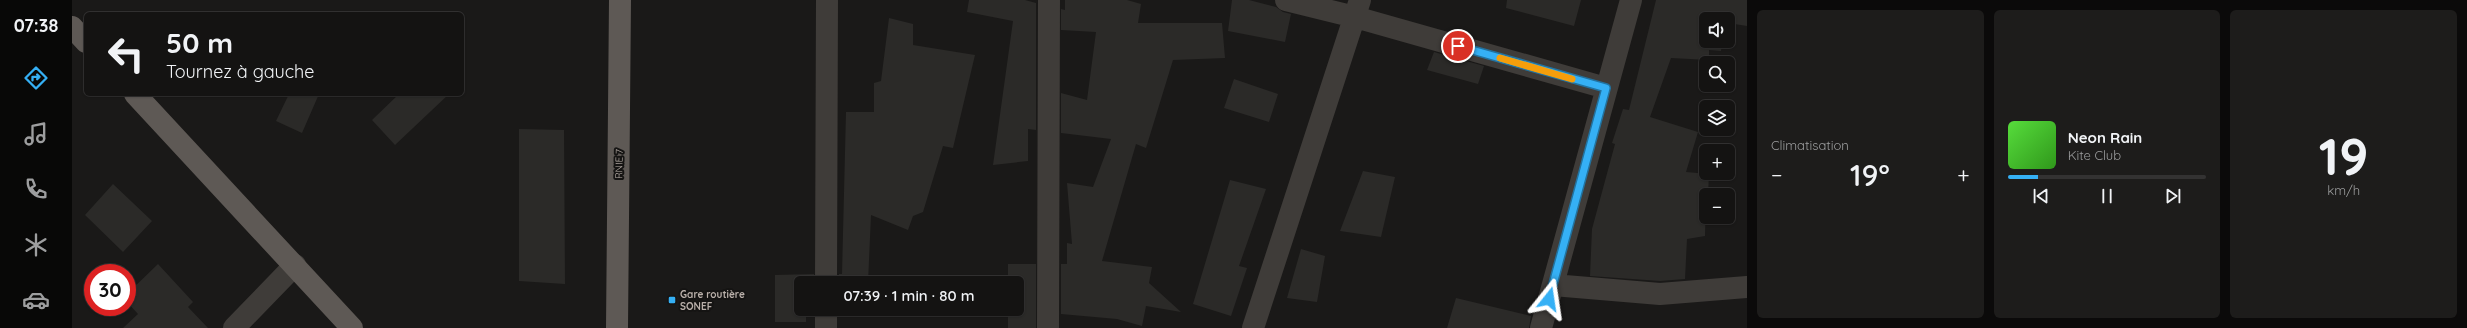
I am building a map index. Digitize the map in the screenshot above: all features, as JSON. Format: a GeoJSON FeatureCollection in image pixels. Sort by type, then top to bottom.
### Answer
{"type":"FeatureCollection","features":[{"type":"Feature","properties":{"kind":"main road","name":"RNIE 7"},"geometry":{"type":"LineString","coordinates":[[617,328],[620,0]]}},
{"type":"Feature","properties":{"kind":"main road"},"geometry":{"type":"LineString","coordinates":[[72,27],[84,40]]}},
{"type":"Feature","properties":{"kind":"main road"},"geometry":{"type":"LineString","coordinates":[[137,96],[352,328]]}},
{"type":"Feature","properties":{"kind":"street"},"geometry":{"type":"LineString","coordinates":[[826,276],[827,0]]}},
{"type":"Feature","properties":{"kind":"street"},"geometry":{"type":"LineString","coordinates":[[1048,328],[1049,0]]}},
{"type":"Feature","properties":{"kind":"street"},"geometry":{"type":"LineString","coordinates":[[1286,0],[1357,8],[1606,88]]}},
{"type":"Feature","properties":{"kind":"street"},"geometry":{"type":"LineString","coordinates":[[1541,328],[1631,0]]}},
{"type":"Feature","properties":{"kind":"street"},"geometry":{"type":"LineString","coordinates":[[1253,328],[1357,8]]}},
{"type":"Feature","properties":{"kind":"street"},"geometry":{"type":"LineString","coordinates":[[234,328],[295,265]]}},
{"type":"Feature","properties":{"kind":"street"},"geometry":{"type":"LineString","coordinates":[[1553,285],[1660,294],[1747,287]]}},
{"type":"Feature","properties":{"kind":"street"},"geometry":{"type":"LineString","coordinates":[[826,316],[826,328]]}},
{"type":"Feature","properties":{"kind":"building"},"geometry":{"type":"Polygon","coordinates":[[[969,0],[1025,0],[1036,3],[1036,130],[1028,129],[1028,161],[993,165],[1013,21],[967,12],[969,0]]]}},
{"type":"Feature","properties":{"kind":"building"},"geometry":{"type":"Polygon","coordinates":[[[1065,0],[1127,0],[1141,4],[1138,23],[1222,23],[1225,58],[1173,60],[1146,148],[1136,144],[1102,261],[1152,267],[1149,283],[1181,312],[1146,306],[1142,326],[1117,319],[1061,314],[1061,264],[1067,264],[1067,243],[1072,244],[1067,183],[1093,187],[1111,139],[1061,133],[1061,93],[1087,100],[1096,32],[1061,30],[1061,9],[1065,10],[1065,0]]]}},
{"type":"Feature","properties":{"kind":"building"},"geometry":{"type":"Polygon","coordinates":[[[1232,0],[1249,0],[1276,7],[1283,12],[1291,14],[1285,42],[1228,31],[1232,0]]]}},
{"type":"Feature","properties":{"kind":"building"},"geometry":{"type":"Polygon","coordinates":[[[1507,0],[1581,0],[1574,26],[1506,8],[1507,0]]]}},
{"type":"Feature","properties":{"kind":"building"},"geometry":{"type":"Polygon","coordinates":[[[1656,0],[1747,0],[1747,26],[1735,24],[1735,12],[1699,12],[1699,48],[1721,48],[1721,51],[1709,50],[1709,56],[1699,56],[1699,59],[1671,58],[1650,117],[1698,132],[1686,172],[1699,173],[1699,180],[1709,180],[1708,188],[1699,188],[1699,224],[1705,224],[1705,236],[1687,239],[1685,279],[1660,281],[1590,276],[1592,229],[1615,144],[1612,143],[1623,109],[1629,110],[1656,0]]]}},
{"type":"Feature","properties":{"kind":"building"},"geometry":{"type":"Polygon","coordinates":[[[889,18],[913,24],[913,45],[975,55],[953,148],[943,146],[923,212],[913,216],[908,230],[871,215],[868,276],[839,276],[839,274],[842,274],[846,112],[874,112],[874,83],[881,81],[889,18]]]}},
{"type":"Feature","properties":{"kind":"building"},"geometry":{"type":"Polygon","coordinates":[[[1434,52],[1484,66],[1478,84],[1427,70],[1434,52]]]}},
{"type":"Feature","properties":{"kind":"building"},"geometry":{"type":"Polygon","coordinates":[[[1234,79],[1278,94],[1269,122],[1224,108],[1234,79]]]}},
{"type":"Feature","properties":{"kind":"building"},"geometry":{"type":"Polygon","coordinates":[[[288,96],[318,96],[302,133],[276,121],[288,96]]]}},
{"type":"Feature","properties":{"kind":"building"},"geometry":{"type":"Polygon","coordinates":[[[397,96],[447,96],[395,145],[372,120],[397,96]]]}},
{"type":"Feature","properties":{"kind":"building"},"geometry":{"type":"Polygon","coordinates":[[[519,129],[564,130],[565,284],[519,281],[519,129]]]}},
{"type":"Feature","properties":{"kind":"building"},"geometry":{"type":"Polygon","coordinates":[[[1363,171],[1395,177],[1381,237],[1340,231],[1363,171]]]}},
{"type":"Feature","properties":{"kind":"building"},"geometry":{"type":"Polygon","coordinates":[[[1230,180],[1266,189],[1239,266],[1247,268],[1231,316],[1193,304],[1230,180]]]}},
{"type":"Feature","properties":{"kind":"building"},"geometry":{"type":"Polygon","coordinates":[[[113,184],[152,221],[123,252],[85,215],[113,184]]]}},
{"type":"Feature","properties":{"kind":"building"},"geometry":{"type":"Polygon","coordinates":[[[1301,249],[1325,256],[1317,302],[1287,298],[1301,249]]]}},
{"type":"Feature","properties":{"kind":"building"},"geometry":{"type":"Polygon","coordinates":[[[158,264],[193,302],[188,307],[208,328],[123,328],[138,314],[136,312],[136,285],[158,264]]]}},
{"type":"Feature","properties":{"kind":"building"},"geometry":{"type":"Polygon","coordinates":[[[1008,264],[1036,264],[1036,328],[1008,328],[1008,316],[1024,316],[1024,276],[1008,276],[1008,264]]]}},
{"type":"Feature","properties":{"kind":"building"},"geometry":{"type":"Polygon","coordinates":[[[814,274],[814,276],[794,276],[794,316],[806,316],[806,322],[775,322],[775,275],[814,274]]]}},
{"type":"Feature","properties":{"kind":"building"},"geometry":{"type":"Polygon","coordinates":[[[1456,298],[1531,316],[1529,328],[1447,328],[1456,298]]]}},
{"type":"Feature","properties":{"kind":"slow traffic"},"geometry":{"type":"LineString","coordinates":[[1500,58],[1572,79]]}},
{"type":"Feature","properties":{"kind":"place","name":"Gare routière SONEF"},"geometry":{"type":"Point","coordinates":[672,300]}},
{"type":"Feature","properties":{"kind":"route"},"geometry":{"type":"LineString","coordinates":[[1458,46],[1606,88],[1549,299]]}}]}
